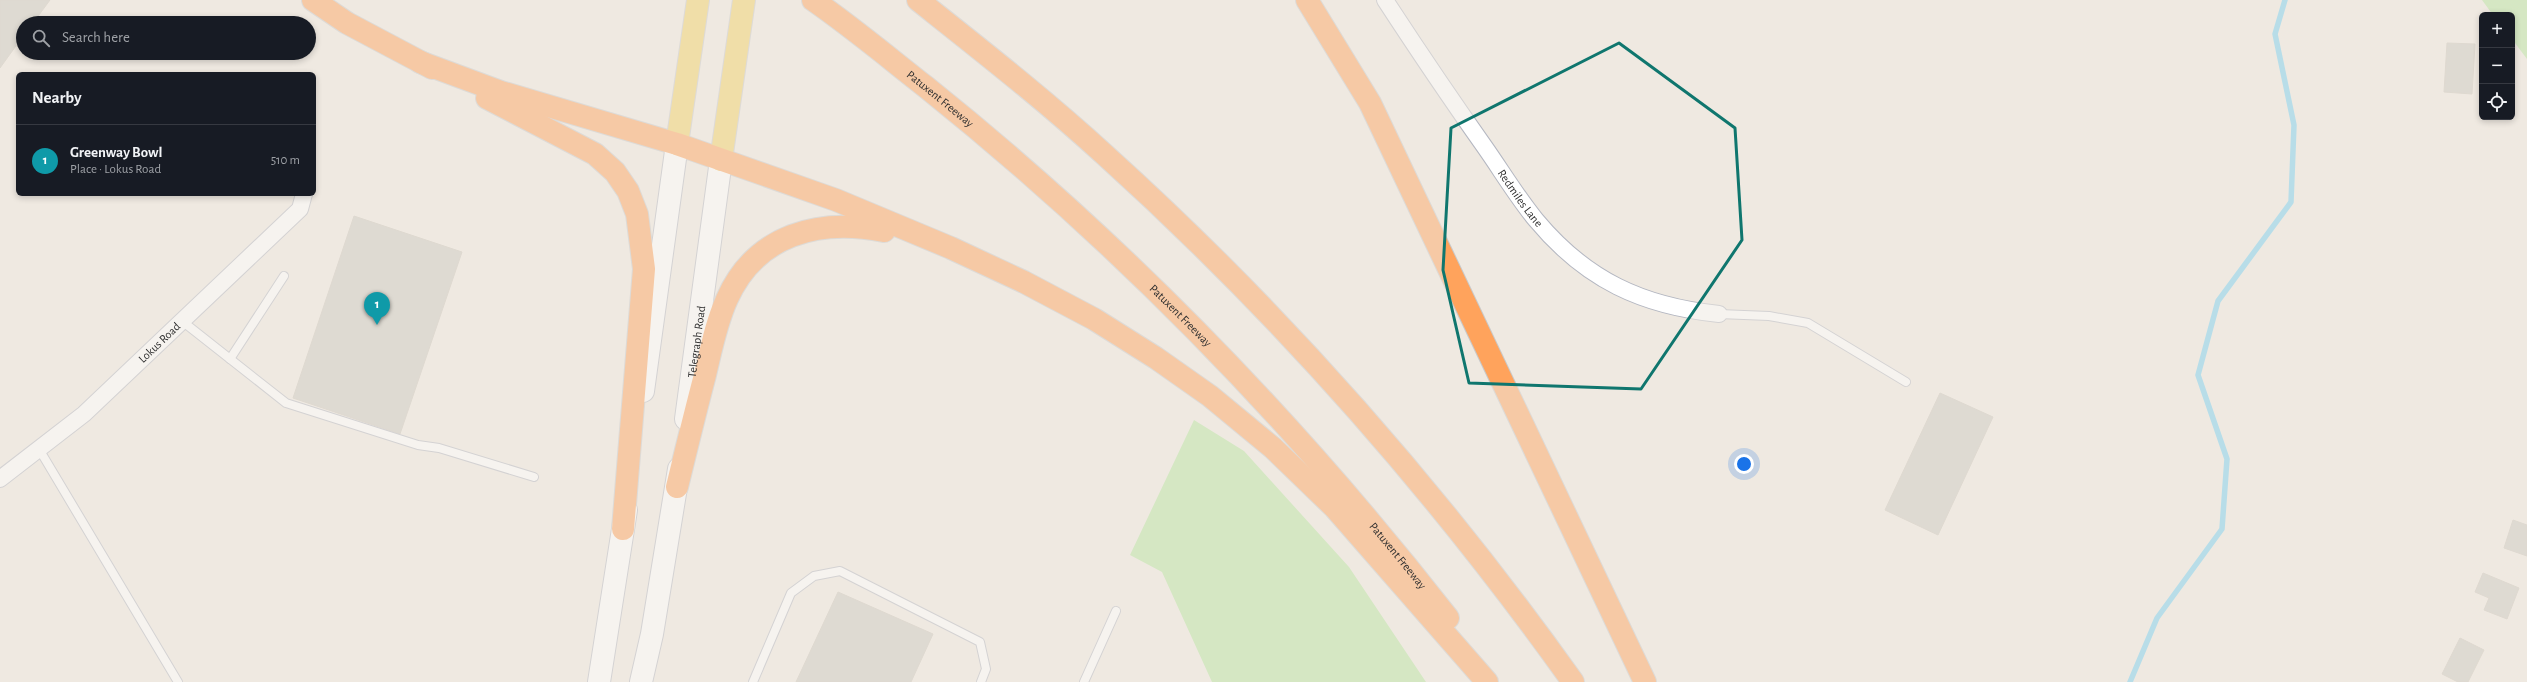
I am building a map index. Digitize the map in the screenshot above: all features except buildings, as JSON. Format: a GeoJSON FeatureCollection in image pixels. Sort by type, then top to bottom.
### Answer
{"type":"FeatureCollection","features":[{"type":"Feature","properties":{"kind":"highway"},"geometry":{"type":"LineString","coordinates":[[313,0],[347,23],[595,154],[615,172],[628,191],[637,214],[644,269],[623,529]]}},
{"type":"Feature","properties":{"kind":"highway","name":"Patuxent Freeway"},"geometry":{"type":"LineString","coordinates":[[813,0],[978,129],[1063,202],[1144,278],[1240,375],[1350,495],[1497,682]]}},
{"type":"Feature","properties":{"kind":"highway"},"geometry":{"type":"LineString","coordinates":[[918,0],[1017,79],[1105,154],[1186,230],[1288,333],[1391,448],[1522,612],[1573,682]]}},
{"type":"Feature","properties":{"kind":"highway"},"geometry":{"type":"LineString","coordinates":[[1307,0],[1370,103],[1645,682]]}},
{"type":"Feature","properties":{"kind":"highway"},"geometry":{"type":"LineString","coordinates":[[420,62],[501,92],[678,144],[836,200],[951,248],[1024,282],[1094,319],[1156,358],[1210,396],[1273,448],[1335,508],[1487,682]]}},
{"type":"Feature","properties":{"kind":"highway"},"geometry":{"type":"LineString","coordinates":[[676,487],[716,329],[726,300],[739,276],[762,252],[797,234],[832,225],[857,225],[951,248]]}},
{"type":"Feature","properties":{"kind":"main road"},"geometry":{"type":"LineString","coordinates":[[599,682],[623,529],[698,0]]}},
{"type":"Feature","properties":{"kind":"main road","name":"Telegraph Road"},"geometry":{"type":"LineString","coordinates":[[641,682],[652,634],[676,487],[744,0]]}},
{"type":"Feature","properties":{"kind":"street","name":"Redmiles Lane"},"geometry":{"type":"LineString","coordinates":[[1386,0],[1432,72],[1535,219],[1578,263],[1602,279],[1645,299],[1668,307],[1719,314]]}},
{"type":"Feature","properties":{"kind":"street","name":"Lokus Road"},"geometry":{"type":"LineString","coordinates":[[0,479],[84,414],[300,209],[303,196]]}},
{"type":"Feature","properties":{"kind":"lane"},"geometry":{"type":"LineString","coordinates":[[230,359],[284,276]]}},
{"type":"Feature","properties":{"kind":"lane"},"geometry":{"type":"LineString","coordinates":[[1719,314],[1769,316],[1808,323],[1906,382]]}},
{"type":"Feature","properties":{"kind":"lane"},"geometry":{"type":"LineString","coordinates":[[182,321],[286,403],[418,445],[439,448],[534,477]]}},
{"type":"Feature","properties":{"kind":"lane"},"geometry":{"type":"LineString","coordinates":[[39,449],[178,682]]}},
{"type":"Feature","properties":{"kind":"lane"},"geometry":{"type":"LineString","coordinates":[[753,682],[791,593],[814,576],[840,571],[980,642],[986,669],[981,682]]}},
{"type":"Feature","properties":{"kind":"lane"},"geometry":{"type":"LineString","coordinates":[[1084,682],[1116,611]]}},
{"type":"Feature","properties":{"kind":"highlighted area"},"geometry":{"type":"Polygon","coordinates":[[[1619,43],[1735,128],[1742,240],[1641,389],[1469,383],[1443,270],[1451,128],[1619,43]]]}},
{"type":"Feature","properties":{"kind":"green space"},"geometry":{"type":"Polygon","coordinates":[[[2482,0],[2527,0],[2527,59],[2515,43],[2515,12],[2491,12],[2482,0]]]}},
{"type":"Feature","properties":{"kind":"green space"},"geometry":{"type":"Polygon","coordinates":[[[1194,420],[1244,451],[1349,567],[1426,682],[1212,682],[1162,572],[1130,555],[1194,420]]]}},
{"type":"Feature","properties":{"kind":"waterway"},"geometry":{"type":"LineString","coordinates":[[2130,682],[2157,618],[2222,529],[2227,459],[2198,375],[2218,301],[2291,202],[2294,125],[2275,34],[2285,0]]}},
{"type":"Feature","properties":{"kind":"place","name":"Greenway Bowl"},"geometry":{"type":"Point","coordinates":[377,325]}}]}
